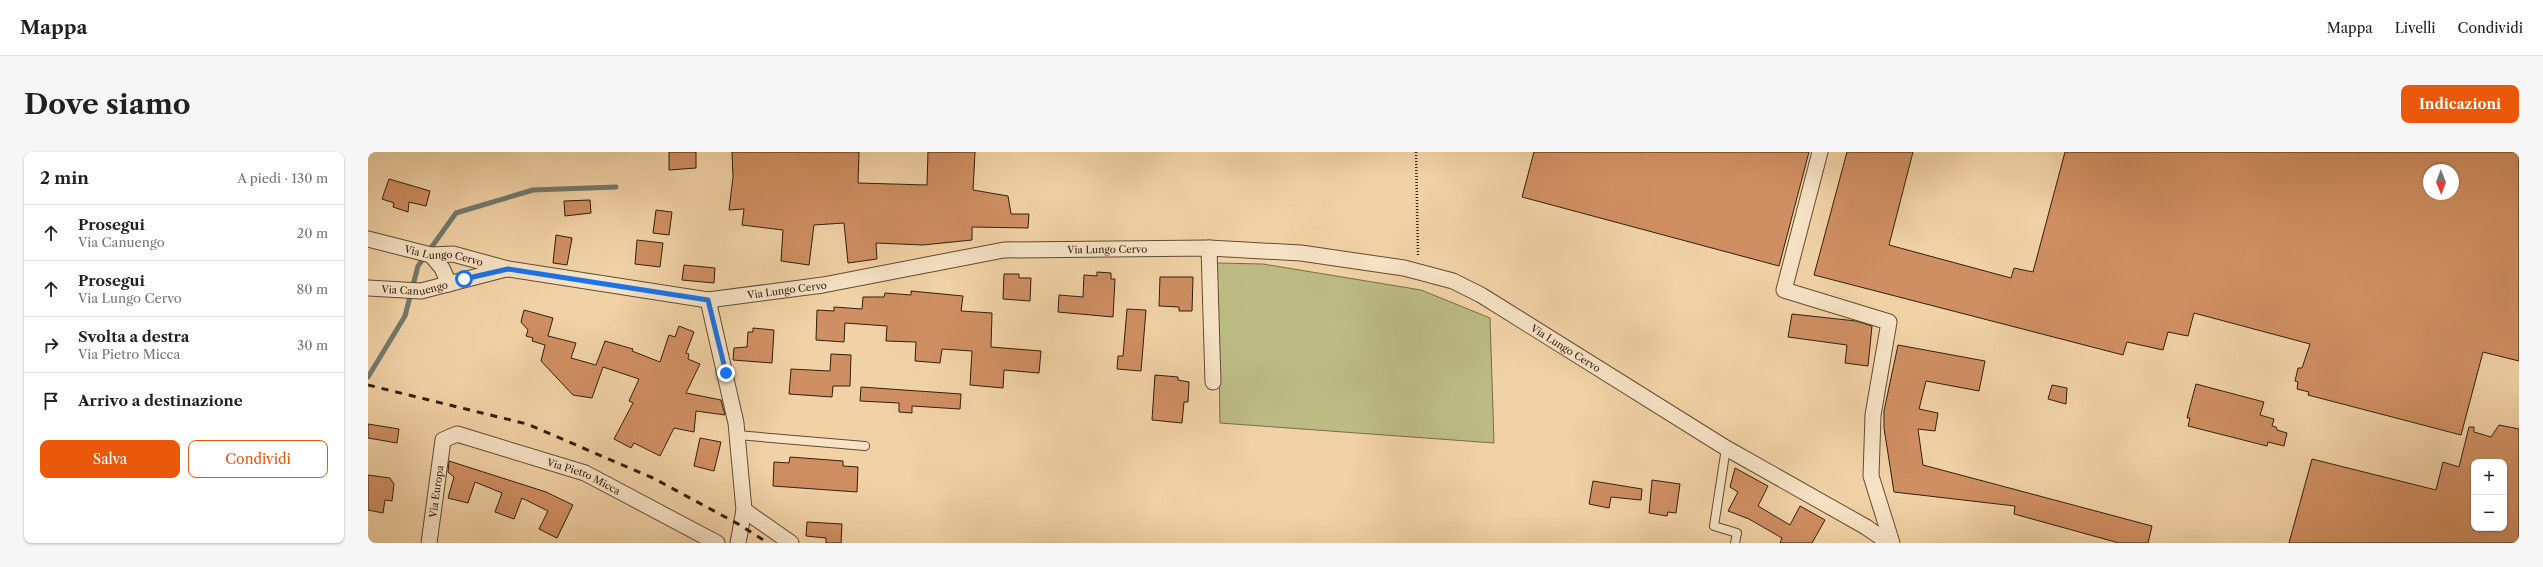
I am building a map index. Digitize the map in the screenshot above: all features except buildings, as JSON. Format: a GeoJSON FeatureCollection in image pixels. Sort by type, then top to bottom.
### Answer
{"type":"FeatureCollection","features":[{"type":"Feature","properties":{"kind":"street"},"geometry":{"type":"LineString","coordinates":[[1820,152],[1784,290],[1889,322],[1873,415],[1871,476],[1891,543]]}},
{"type":"Feature","properties":{"kind":"street","name":"Via Lungo Cervo"},"geometry":{"type":"LineString","coordinates":[[368,239],[424,253],[453,254],[508,269],[708,300],[823,285],[1004,250],[1209,248],[1301,253],[1419,271],[1452,281],[1481,295],[1726,448],[1866,527],[1891,543]]}},
{"type":"Feature","properties":{"kind":"street"},"geometry":{"type":"LineString","coordinates":[[1209,248],[1213,382]]}},
{"type":"Feature","properties":{"kind":"street"},"geometry":{"type":"LineString","coordinates":[[424,253],[442,268],[449,284]]}},
{"type":"Feature","properties":{"kind":"street","name":"Via Canuengo"},"geometry":{"type":"LineString","coordinates":[[368,288],[400,292],[421,291],[508,269]]}},
{"type":"Feature","properties":{"kind":"street"},"geometry":{"type":"LineString","coordinates":[[708,300],[731,395],[737,435],[744,510],[738,543]]}},
{"type":"Feature","properties":{"kind":"street","name":"Via Pietro Micca"},"geometry":{"type":"LineString","coordinates":[[443,440],[457,434],[585,473],[716,543]]}},
{"type":"Feature","properties":{"kind":"street","name":"Via Europa"},"geometry":{"type":"LineString","coordinates":[[429,543],[443,440]]}},
{"type":"Feature","properties":{"kind":"street"},"geometry":{"type":"LineString","coordinates":[[744,510],[791,543]]}},
{"type":"Feature","properties":{"kind":"lane"},"geometry":{"type":"LineString","coordinates":[[737,435],[865,446]]}},
{"type":"Feature","properties":{"kind":"lane"},"geometry":{"type":"LineString","coordinates":[[1726,448],[1714,526],[1737,533],[1736,543]]}},
{"type":"Feature","properties":{"kind":"path"},"geometry":{"type":"LineString","coordinates":[[1416,152],[1419,271]]}},
{"type":"Feature","properties":{"kind":"shaded area"},"geometry":{"type":"Polygon","coordinates":[[[1217,263],[1263,264],[1421,290],[1490,318],[1494,443],[1220,423],[1217,263]]]}},
{"type":"Feature","properties":{"kind":"waterway"},"geometry":{"type":"LineString","coordinates":[[368,377],[405,316],[418,266],[456,213],[533,190],[616,187]]}},
{"type":"Feature","properties":{"kind":"railway"},"geometry":{"type":"LineString","coordinates":[[368,385],[527,424],[653,478],[740,525],[768,543]]}},
{"type":"Feature","properties":{"kind":"route"},"geometry":{"type":"LineString","coordinates":[[464,279],[508,269],[708,300],[726,373]]}}]}
